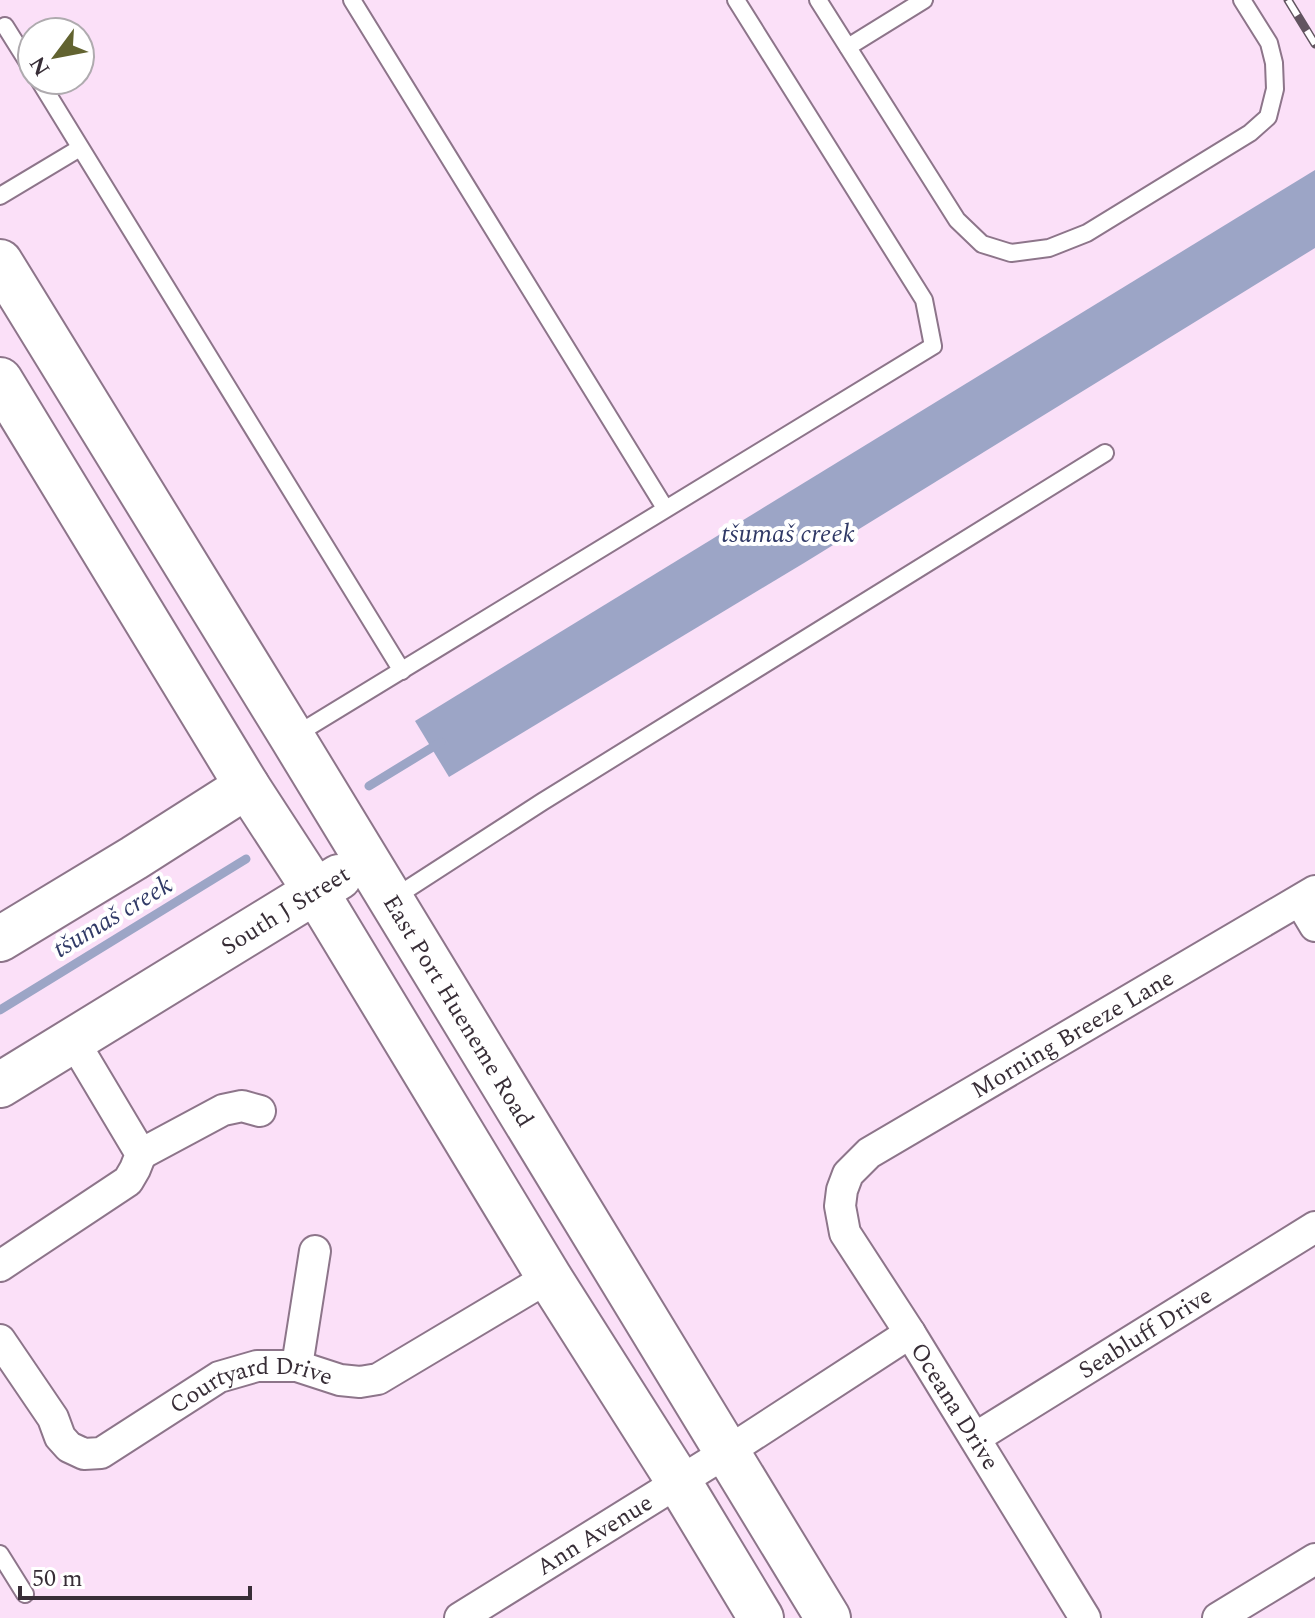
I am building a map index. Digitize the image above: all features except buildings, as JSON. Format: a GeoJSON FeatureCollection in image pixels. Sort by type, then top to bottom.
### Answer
{"type":"FeatureCollection","features":[{"type":"Feature","properties":{"kind":"main road","name":"East Port Hueneme Road"},"geometry":{"type":"LineString","coordinates":[[0,262],[828,1618]]}},
{"type":"Feature","properties":{"kind":"main road"},"geometry":{"type":"LineString","coordinates":[[0,380],[761,1618]]}},
{"type":"Feature","properties":{"kind":"main road"},"geometry":{"type":"LineString","coordinates":[[185,683],[247,723],[292,737]]}},
{"type":"Feature","properties":{"kind":"main road"},"geometry":{"type":"LineString","coordinates":[[1,935],[134,858],[247,786]]}},
{"type":"Feature","properties":{"kind":"main road","name":"South J Street"},"geometry":{"type":"LineString","coordinates":[[0,1085],[367,860],[247,786]]}},
{"type":"Feature","properties":{"kind":"street","name":"Morning Breeze Lane"},"geometry":{"type":"LineString","coordinates":[[842,1190],[848,1174],[869,1153],[1310,906]]}},
{"type":"Feature","properties":{"kind":"street"},"geometry":{"type":"LineString","coordinates":[[73,1040],[141,1154]]}},
{"type":"Feature","properties":{"kind":"street"},"geometry":{"type":"LineString","coordinates":[[0,1266],[128,1181],[141,1154],[223,1110],[242,1106],[260,1111]]}},
{"type":"Feature","properties":{"kind":"street","name":"Oceana Drive"},"geometry":{"type":"LineString","coordinates":[[842,1190],[840,1206],[845,1233],[1085,1618]]}},
{"type":"Feature","properties":{"kind":"street","name":"Seabluff Drive"},"geometry":{"type":"LineString","coordinates":[[975,1438],[1315,1227]]}},
{"type":"Feature","properties":{"kind":"street"},"geometry":{"type":"LineString","coordinates":[[297,1366],[315,1251]]}},
{"type":"Feature","properties":{"kind":"street","name":"Courtyard Drive"},"geometry":{"type":"LineString","coordinates":[[0,1340],[53,1418],[60,1437],[69,1447],[84,1454],[101,1453],[219,1377],[257,1366],[297,1366],[340,1380],[360,1382],[378,1379],[549,1277]]}},
{"type":"Feature","properties":{"kind":"street","name":"Ann Avenue"},"geometry":{"type":"LineString","coordinates":[[460,1618],[727,1452],[910,1333]]}},
{"type":"Feature","properties":{"kind":"street"},"geometry":{"type":"LineString","coordinates":[[1218,1618],[1315,1559]]}},
{"type":"Feature","properties":{"kind":"lane"},"geometry":{"type":"LineString","coordinates":[[352,0],[665,508]]}},
{"type":"Feature","properties":{"kind":"lane"},"geometry":{"type":"LineString","coordinates":[[292,737],[933,346],[924,300],[736,0]]}},
{"type":"Feature","properties":{"kind":"lane"},"geometry":{"type":"LineString","coordinates":[[818,0],[957,220],[982,244],[1011,253],[1049,248],[1087,233],[1250,133],[1268,117],[1275,89],[1274,63],[1269,43],[1242,0]]}},
{"type":"Feature","properties":{"kind":"lane"},"geometry":{"type":"LineString","coordinates":[[848,47],[924,0]]}},
{"type":"Feature","properties":{"kind":"lane"},"geometry":{"type":"LineString","coordinates":[[5,26],[16,44]]}},
{"type":"Feature","properties":{"kind":"lane"},"geometry":{"type":"LineString","coordinates":[[49,96],[402,671]]}},
{"type":"Feature","properties":{"kind":"lane"},"geometry":{"type":"LineString","coordinates":[[0,196],[80,148]]}},
{"type":"Feature","properties":{"kind":"lane"},"geometry":{"type":"LineString","coordinates":[[391,900],[542,802],[1105,453]]}},
{"type":"Feature","properties":{"kind":"lane"},"geometry":{"type":"LineString","coordinates":[[0,1554],[25,1594]]}},
{"type":"Feature","properties":{"kind":"water","name":"tšumaš creek"},"geometry":{"type":"Polygon","coordinates":[[[1315,170],[1315,248],[804,563],[449,777],[415,721],[1315,170]]]}},
{"type":"Feature","properties":{"kind":"waterway","name":"tšumaš creek"},"geometry":{"type":"LineString","coordinates":[[369,786],[441,742]]}},
{"type":"Feature","properties":{"kind":"waterway","name":"tšumaš creek"},"geometry":{"type":"LineString","coordinates":[[0,1010],[246,859]]}},
{"type":"Feature","properties":{"kind":"railway"},"geometry":{"type":"LineString","coordinates":[[1288,0],[1315,44]]}}]}
